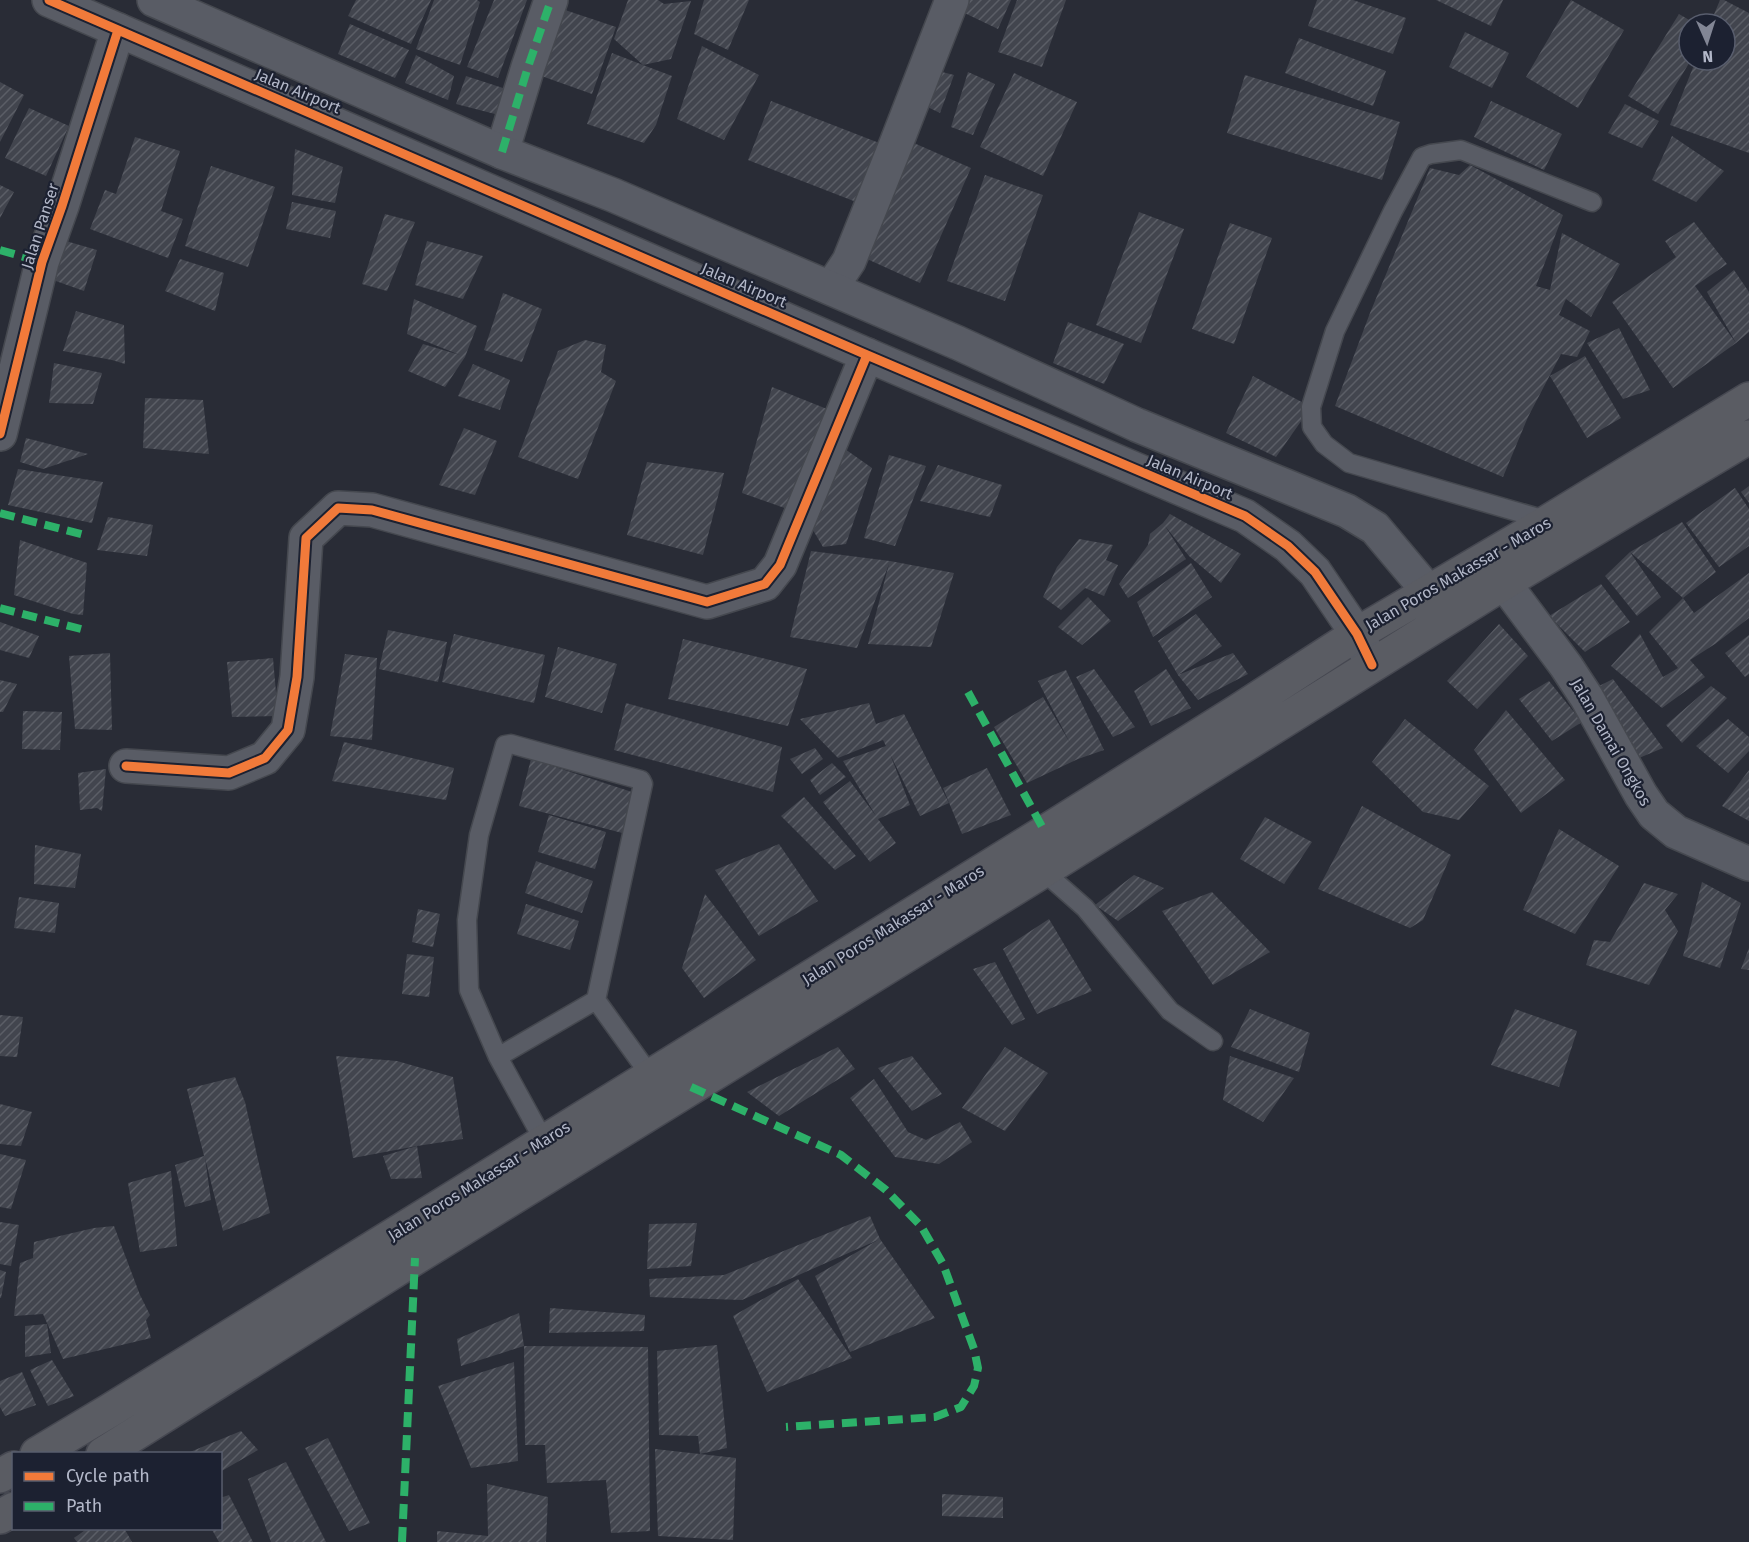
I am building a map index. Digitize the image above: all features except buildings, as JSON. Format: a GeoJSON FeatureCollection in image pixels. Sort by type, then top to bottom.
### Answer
{"type":"FeatureCollection","features":[{"type":"Feature","properties":{"kind":"highway","name":"Jalan Poros Makassar - Maros"},"geometry":{"type":"LineString","coordinates":[[41,1452],[1161,759],[1357,634],[1549,521],[1749,399]]}},
{"type":"Feature","properties":{"kind":"highway","name":"Jalan Poros Makassar - Maros"},"geometry":{"type":"LineString","coordinates":[[106,1452],[415,1257],[1043,871],[1372,664],[1749,437]]}},
{"type":"Feature","properties":{"kind":"street","name":"Jalan Airport"},"geometry":{"type":"LineString","coordinates":[[49,0],[867,355],[1245,516],[1288,546],[1315,572],[1357,634],[1372,664]]}},
{"type":"Feature","properties":{"kind":"street","name":"Jalan Airport"},"geometry":{"type":"LineString","coordinates":[[154,0],[502,152],[613,195],[831,288],[1137,425],[1347,511],[1376,528],[1448,618]]}},
{"type":"Feature","properties":{"kind":"street"},"geometry":{"type":"LineString","coordinates":[[502,152],[551,0]]}},
{"type":"Feature","properties":{"kind":"street"},"geometry":{"type":"LineString","coordinates":[[831,288],[849,261],[952,0]]}},
{"type":"Feature","properties":{"kind":"street"},"geometry":{"type":"LineString","coordinates":[[189,60],[207,24]]}},
{"type":"Feature","properties":{"kind":"street","name":"Jalan Panser"},"geometry":{"type":"LineString","coordinates":[[0,431],[42,262],[66,195],[118,30]]}},
{"type":"Feature","properties":{"kind":"street"},"geometry":{"type":"LineString","coordinates":[[126,766],[228,773],[265,758],[288,730],[297,677],[306,538],[338,508],[372,510],[707,602],[765,584],[780,565],[867,355]]}},
{"type":"Feature","properties":{"kind":"street"},"geometry":{"type":"LineString","coordinates":[[1119,463],[1137,425]]}},
{"type":"Feature","properties":{"kind":"street","name":"Jalan Damai Ongkos"},"geometry":{"type":"LineString","coordinates":[[1504,583],[1587,698],[1654,814],[1676,832],[1749,864]]}},
{"type":"Feature","properties":{"kind":"lane"},"geometry":{"type":"LineString","coordinates":[[1549,521],[1349,463],[1324,444],[1312,427],[1311,407],[1335,331],[1392,212],[1422,157],[1461,150],[1592,202]]}},
{"type":"Feature","properties":{"kind":"lane"},"geometry":{"type":"LineString","coordinates":[[498,1057],[596,1000],[643,784],[640,780],[511,744],[506,745],[479,835],[467,920],[469,990],[498,1057],[544,1141]]}},
{"type":"Feature","properties":{"kind":"lane"},"geometry":{"type":"LineString","coordinates":[[1043,871],[1084,908],[1170,1011],[1213,1041]]}},
{"type":"Feature","properties":{"kind":"lane"},"geometry":{"type":"LineString","coordinates":[[596,1000],[650,1076]]}},
{"type":"Feature","properties":{"kind":"marked path"},"geometry":{"type":"LineString","coordinates":[[502,152],[551,0]]}},
{"type":"Feature","properties":{"kind":"marked path"},"geometry":{"type":"LineString","coordinates":[[0,250],[42,262]]}},
{"type":"Feature","properties":{"kind":"marked path"},"geometry":{"type":"LineString","coordinates":[[0,513],[89,536]]}},
{"type":"Feature","properties":{"kind":"marked path"},"geometry":{"type":"LineString","coordinates":[[0,608],[81,629]]}},
{"type":"Feature","properties":{"kind":"marked path"},"geometry":{"type":"LineString","coordinates":[[968,692],[1045,832]]}},
{"type":"Feature","properties":{"kind":"marked path"},"geometry":{"type":"LineString","coordinates":[[691,1087],[841,1155],[886,1190],[921,1226],[943,1264],[974,1349],[978,1368],[974,1386],[961,1407],[935,1417],[786,1427]]}},
{"type":"Feature","properties":{"kind":"marked path"},"geometry":{"type":"LineString","coordinates":[[402,1542],[415,1258]]}},
{"type":"Feature","properties":{"kind":"cycle path"},"geometry":{"type":"LineString","coordinates":[[49,0],[867,355],[1245,516],[1288,546],[1315,572],[1357,634],[1372,665]]}},
{"type":"Feature","properties":{"kind":"cycle path"},"geometry":{"type":"LineString","coordinates":[[0,434],[42,262],[118,30]]}},
{"type":"Feature","properties":{"kind":"cycle path"},"geometry":{"type":"LineString","coordinates":[[126,766],[229,773],[265,758],[288,730],[297,677],[306,538],[338,508],[372,510],[707,602],[765,584],[780,565],[867,355]]}}]}
